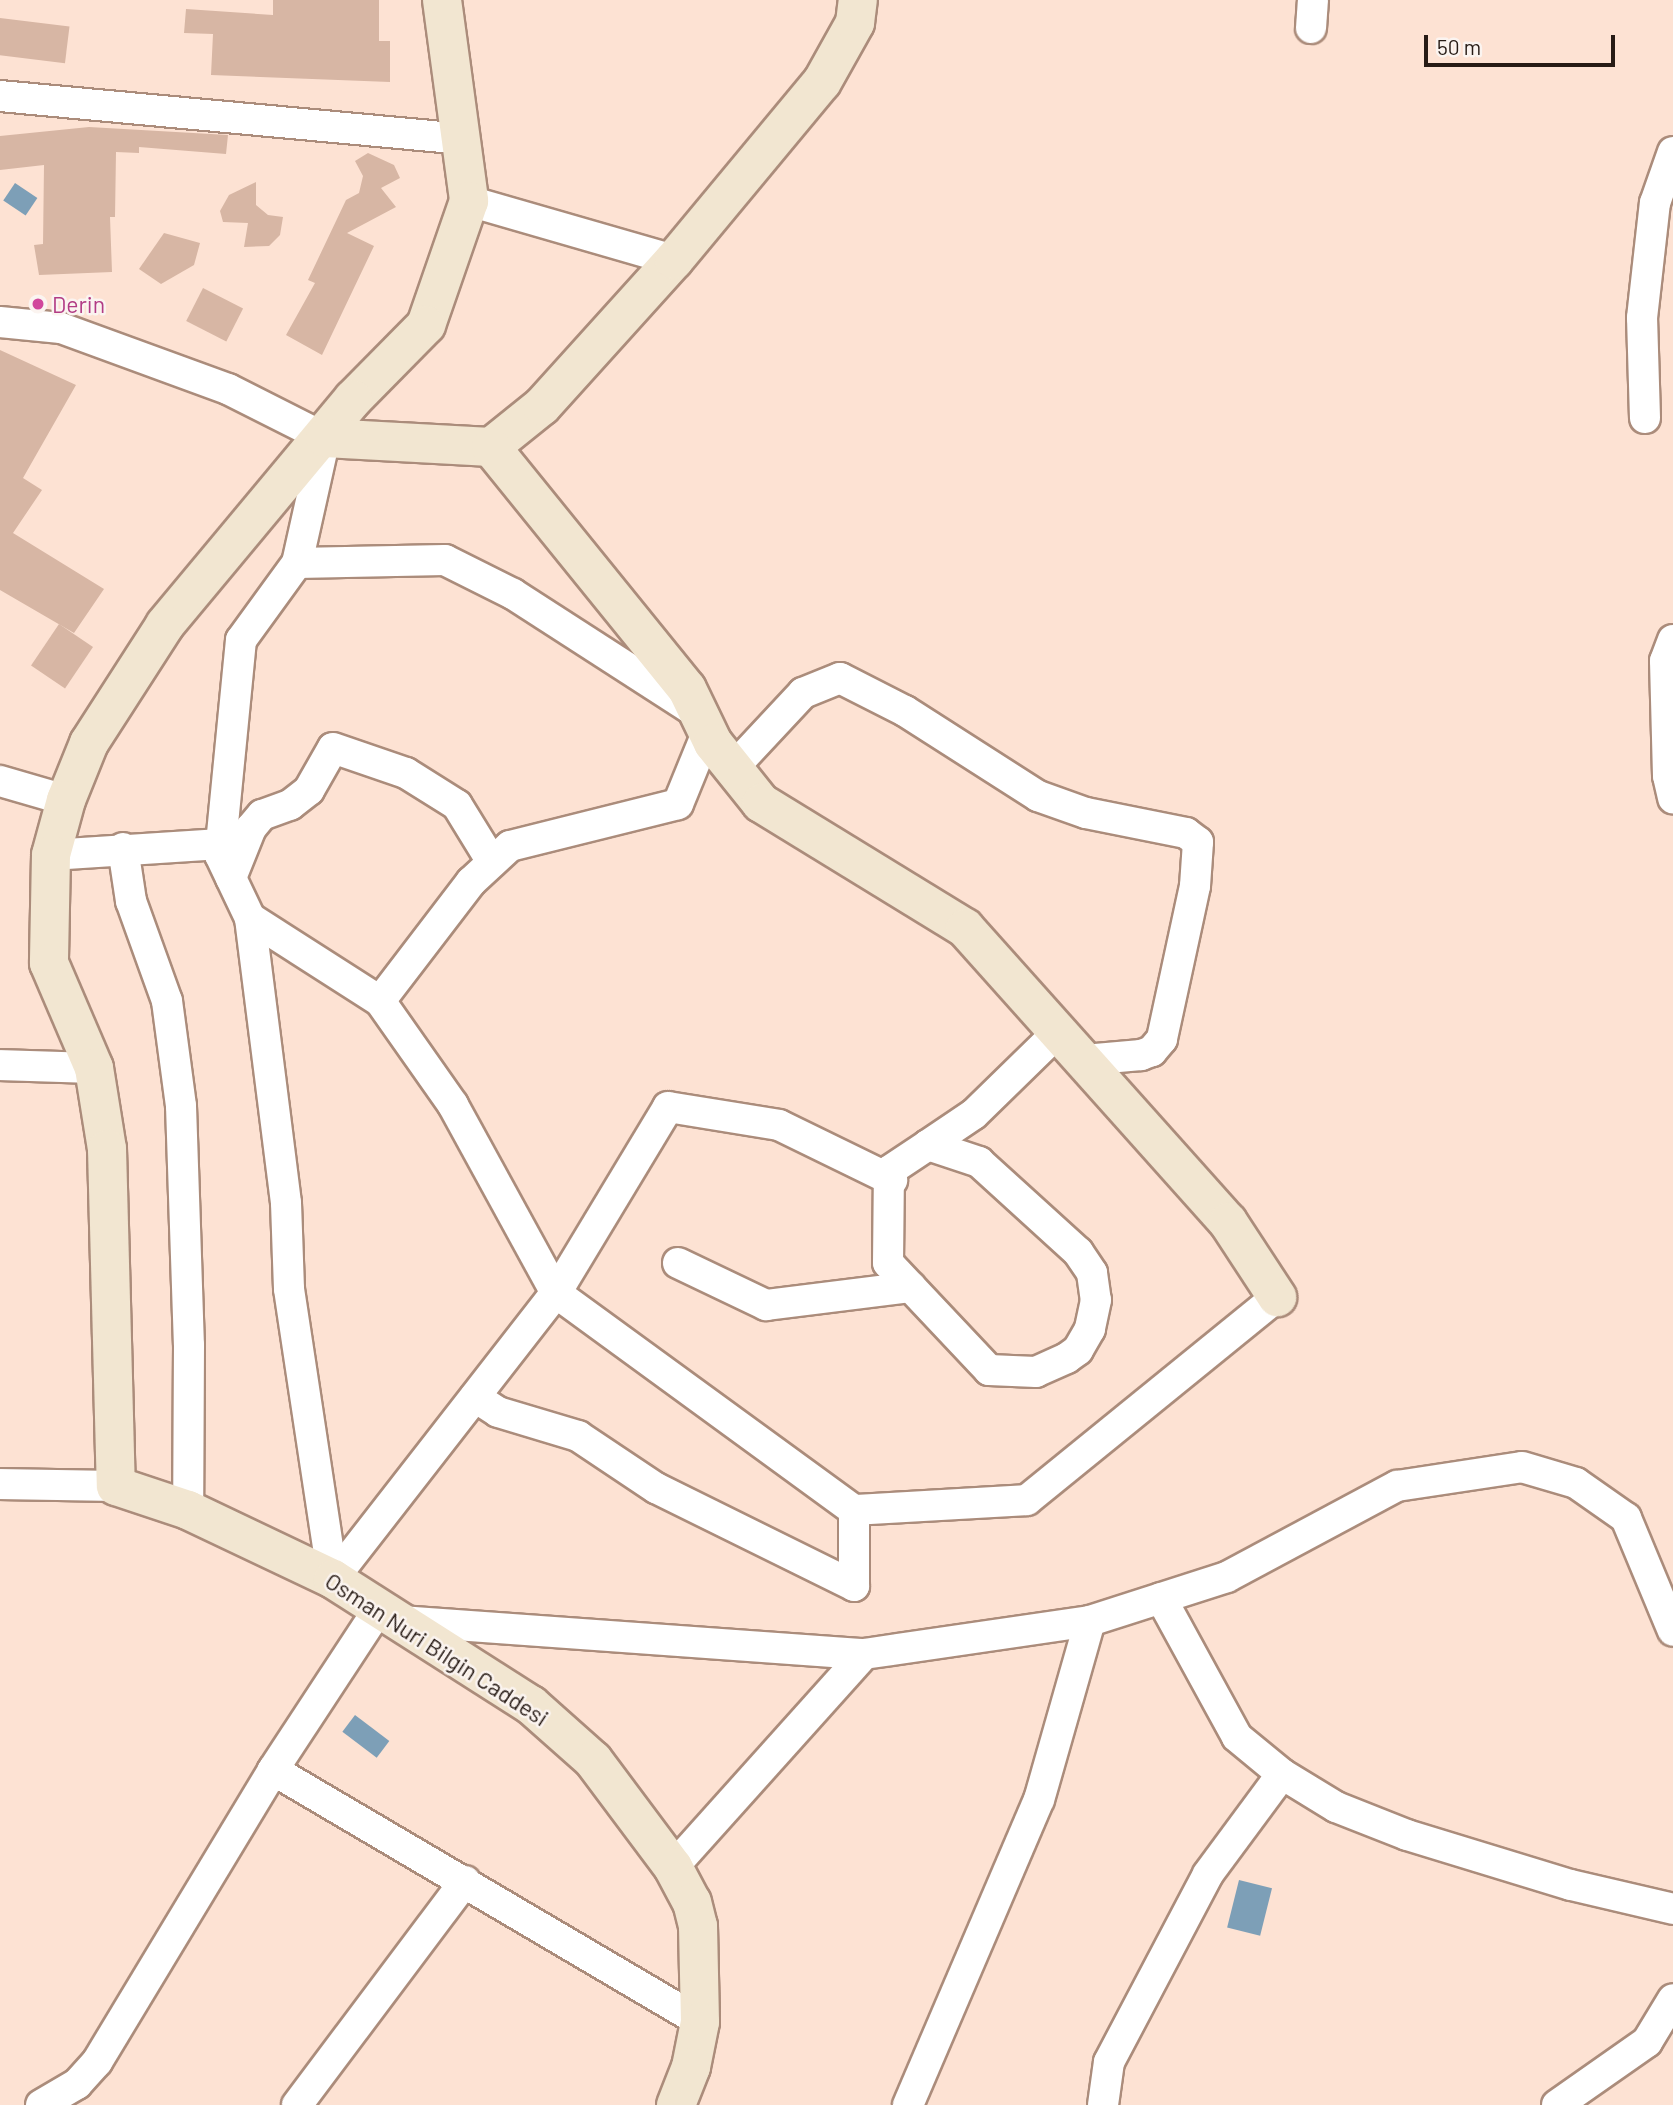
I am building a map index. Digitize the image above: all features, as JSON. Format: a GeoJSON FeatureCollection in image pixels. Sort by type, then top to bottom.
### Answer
{"type":"FeatureCollection","features":[{"type":"Feature","properties":{"kind":"street"},"geometry":{"type":"LineString","coordinates":[[0,1484],[116,1486],[107,1149],[94,1068],[49,963],[51,855],[66,800],[89,743],[165,625],[325,438],[353,399],[426,325],[469,201],[442,0]]}},
{"type":"Feature","properties":{"kind":"street"},"geometry":{"type":"LineString","coordinates":[[0,322],[61,328],[228,389],[325,438],[491,447],[542,406],[674,260],[822,82],[855,23],[858,0]]}},
{"type":"Feature","properties":{"kind":"street"},"geometry":{"type":"LineString","coordinates":[[0,96],[461,139]]}},
{"type":"Feature","properties":{"kind":"street"},"geometry":{"type":"LineString","coordinates":[[1645,418],[1643,318],[1655,203],[1673,152]]}},
{"type":"Feature","properties":{"kind":"street"},"geometry":{"type":"LineString","coordinates":[[469,201],[674,260]]}},
{"type":"Feature","properties":{"kind":"street"},"geometry":{"type":"LineString","coordinates":[[325,438],[296,563],[241,640],[220,855],[250,918],[286,1203],[289,1289],[333,1579]]}},
{"type":"Feature","properties":{"kind":"street"},"geometry":{"type":"LineString","coordinates":[[250,918],[380,1002],[453,1105],[556,1293],[855,1510],[1027,1500],[1277,1297],[1228,1222],[965,928],[761,803],[733,768],[703,723],[687,689],[491,447]]}},
{"type":"Feature","properties":{"kind":"street"},"geometry":{"type":"LineString","coordinates":[[296,563],[445,560],[513,594],[703,723]]}},
{"type":"Feature","properties":{"kind":"street"},"geometry":{"type":"LineString","coordinates":[[1673,640],[1665,661],[1670,711],[1668,776],[1673,798]]}},
{"type":"Feature","properties":{"kind":"street"},"geometry":{"type":"LineString","coordinates":[[733,768],[803,693],[840,678],[905,711],[1038,796],[1086,813],[1186,833],[1198,842],[1195,886],[1162,1039],[1152,1051],[1141,1055],[1084,1060]]}},
{"type":"Feature","properties":{"kind":"street"},"geometry":{"type":"LineString","coordinates":[[380,1002],[471,882],[510,846],[678,804],[703,723]]}},
{"type":"Feature","properties":{"kind":"street"},"geometry":{"type":"LineString","coordinates":[[231,878],[251,828],[262,815],[290,805],[309,790],[333,748],[407,773],[457,805],[492,862]]}},
{"type":"Feature","properties":{"kind":"street"},"geometry":{"type":"LineString","coordinates":[[0,781],[66,800]]}},
{"type":"Feature","properties":{"kind":"street"},"geometry":{"type":"LineString","coordinates":[[51,855],[122,848],[221,844]]}},
{"type":"Feature","properties":{"kind":"street"},"geometry":{"type":"LineString","coordinates":[[122,848],[131,901],[167,1002],[181,1105],[189,1345],[188,1510]]}},
{"type":"Feature","properties":{"kind":"street"},"geometry":{"type":"LineString","coordinates":[[928,1145],[979,1161],[1078,1252],[1092,1273],[1097,1300],[1090,1329],[1079,1350],[1036,1372],[989,1370],[888,1263],[887,1189],[892,1180],[889,1171],[974,1114],[1058,1032]]}},
{"type":"Feature","properties":{"kind":"street"},"geometry":{"type":"LineString","coordinates":[[0,1065],[94,1068]]}},
{"type":"Feature","properties":{"kind":"street"},"geometry":{"type":"LineString","coordinates":[[333,1579],[556,1293],[668,1107],[779,1125],[892,1180]]}},
{"type":"Feature","properties":{"kind":"street"},"geometry":{"type":"LineString","coordinates":[[678,1264],[766,1306],[911,1287]]}},
{"type":"Feature","properties":{"kind":"street"},"geometry":{"type":"LineString","coordinates":[[475,1397],[498,1412],[578,1436],[656,1488],[855,1586],[855,1510]]}},
{"type":"Feature","properties":{"kind":"street"},"geometry":{"type":"LineString","coordinates":[[41,2105],[77,2084],[97,2062],[273,1770],[389,1616],[864,1654],[1090,1621],[1227,1577],[1397,1486],[1522,1467],[1576,1483],[1626,1518],[1673,1631]]}},
{"type":"Feature","properties":{"kind":"street","name":"Osman Nuri Bilgin Caddesi"},"geometry":{"type":"LineString","coordinates":[[116,1486],[188,1510],[333,1579],[531,1705],[593,1760],[673,1867],[692,1902],[698,1926],[700,2022],[691,2067],[677,2105]]}},
{"type":"Feature","properties":{"kind":"street"},"geometry":{"type":"LineString","coordinates":[[1161,1598],[1237,1737],[1282,1774],[1336,1807],[1407,1835],[1571,1885],[1673,1909]]}},
{"type":"Feature","properties":{"kind":"street"},"geometry":{"type":"LineString","coordinates":[[908,2105],[1039,1800],[1090,1621]]}},
{"type":"Feature","properties":{"kind":"street"},"geometry":{"type":"LineString","coordinates":[[673,1867],[864,1654]]}},
{"type":"Feature","properties":{"kind":"street"},"geometry":{"type":"LineString","coordinates":[[273,1770],[700,2022]]}},
{"type":"Feature","properties":{"kind":"street"},"geometry":{"type":"LineString","coordinates":[[1103,2105],[1109,2062],[1208,1874],[1282,1774]]}},
{"type":"Feature","properties":{"kind":"street"},"geometry":{"type":"LineString","coordinates":[[297,2105],[465,1881]]}},
{"type":"Feature","properties":{"kind":"street"},"geometry":{"type":"LineString","coordinates":[[1557,2105],[1647,2042],[1673,1999]]}},
{"type":"Feature","properties":{"kind":"water"},"geometry":{"type":"Polygon","coordinates":[[[15,183],[37,198],[26,216],[3,200],[15,183]]]}},
{"type":"Feature","properties":{"kind":"water"},"geometry":{"type":"Polygon","coordinates":[[[355,1715],[389,1741],[377,1758],[342,1732],[355,1715]]]}},
{"type":"Feature","properties":{"kind":"water"},"geometry":{"type":"Polygon","coordinates":[[[1239,1880],[1272,1888],[1260,1936],[1227,1928],[1239,1880]]]}},
{"type":"Feature","properties":{"kind":"building"},"geometry":{"type":"Polygon","coordinates":[[[273,0],[379,0],[379,41],[390,41],[390,82],[211,75],[213,34],[184,33],[186,9],[273,15],[273,0]]]}},
{"type":"Feature","properties":{"kind":"building"},"geometry":{"type":"Polygon","coordinates":[[[0,18],[69,27],[65,63],[0,55],[0,18]]]}},
{"type":"Feature","properties":{"kind":"building"},"geometry":{"type":"Polygon","coordinates":[[[89,127],[228,135],[226,154],[139,147],[139,153],[116,152],[115,217],[110,217],[112,272],[39,275],[34,245],[43,244],[44,165],[0,170],[0,136],[89,127]]]}},
{"type":"Feature","properties":{"kind":"building"},"geometry":{"type":"Polygon","coordinates":[[[368,153],[394,165],[400,178],[381,188],[396,207],[347,233],[374,246],[322,355],[286,335],[315,283],[308,280],[346,200],[359,193],[363,176],[355,161],[368,153]]]}},
{"type":"Feature","properties":{"kind":"building"},"geometry":{"type":"Polygon","coordinates":[[[256,182],[256,205],[268,215],[283,217],[280,235],[269,246],[244,247],[248,223],[223,222],[220,211],[229,195],[256,182]]]}},
{"type":"Feature","properties":{"kind":"building"},"geometry":{"type":"Polygon","coordinates":[[[164,233],[200,243],[194,265],[161,284],[139,269],[164,233]]]}},
{"type":"Feature","properties":{"kind":"building"},"geometry":{"type":"Polygon","coordinates":[[[203,288],[243,308],[226,341],[186,321],[203,288]]]}},
{"type":"Feature","properties":{"kind":"building"},"geometry":{"type":"Polygon","coordinates":[[[0,350],[76,385],[23,478],[42,490],[13,533],[104,589],[74,633],[0,590],[0,350]]]}},
{"type":"Feature","properties":{"kind":"building"},"geometry":{"type":"Polygon","coordinates":[[[59,624],[93,647],[65,688],[31,665],[59,624]]]}},
{"type":"Feature","properties":{"kind":"place","name":"Derin"},"geometry":{"type":"Point","coordinates":[38,304]}}]}
